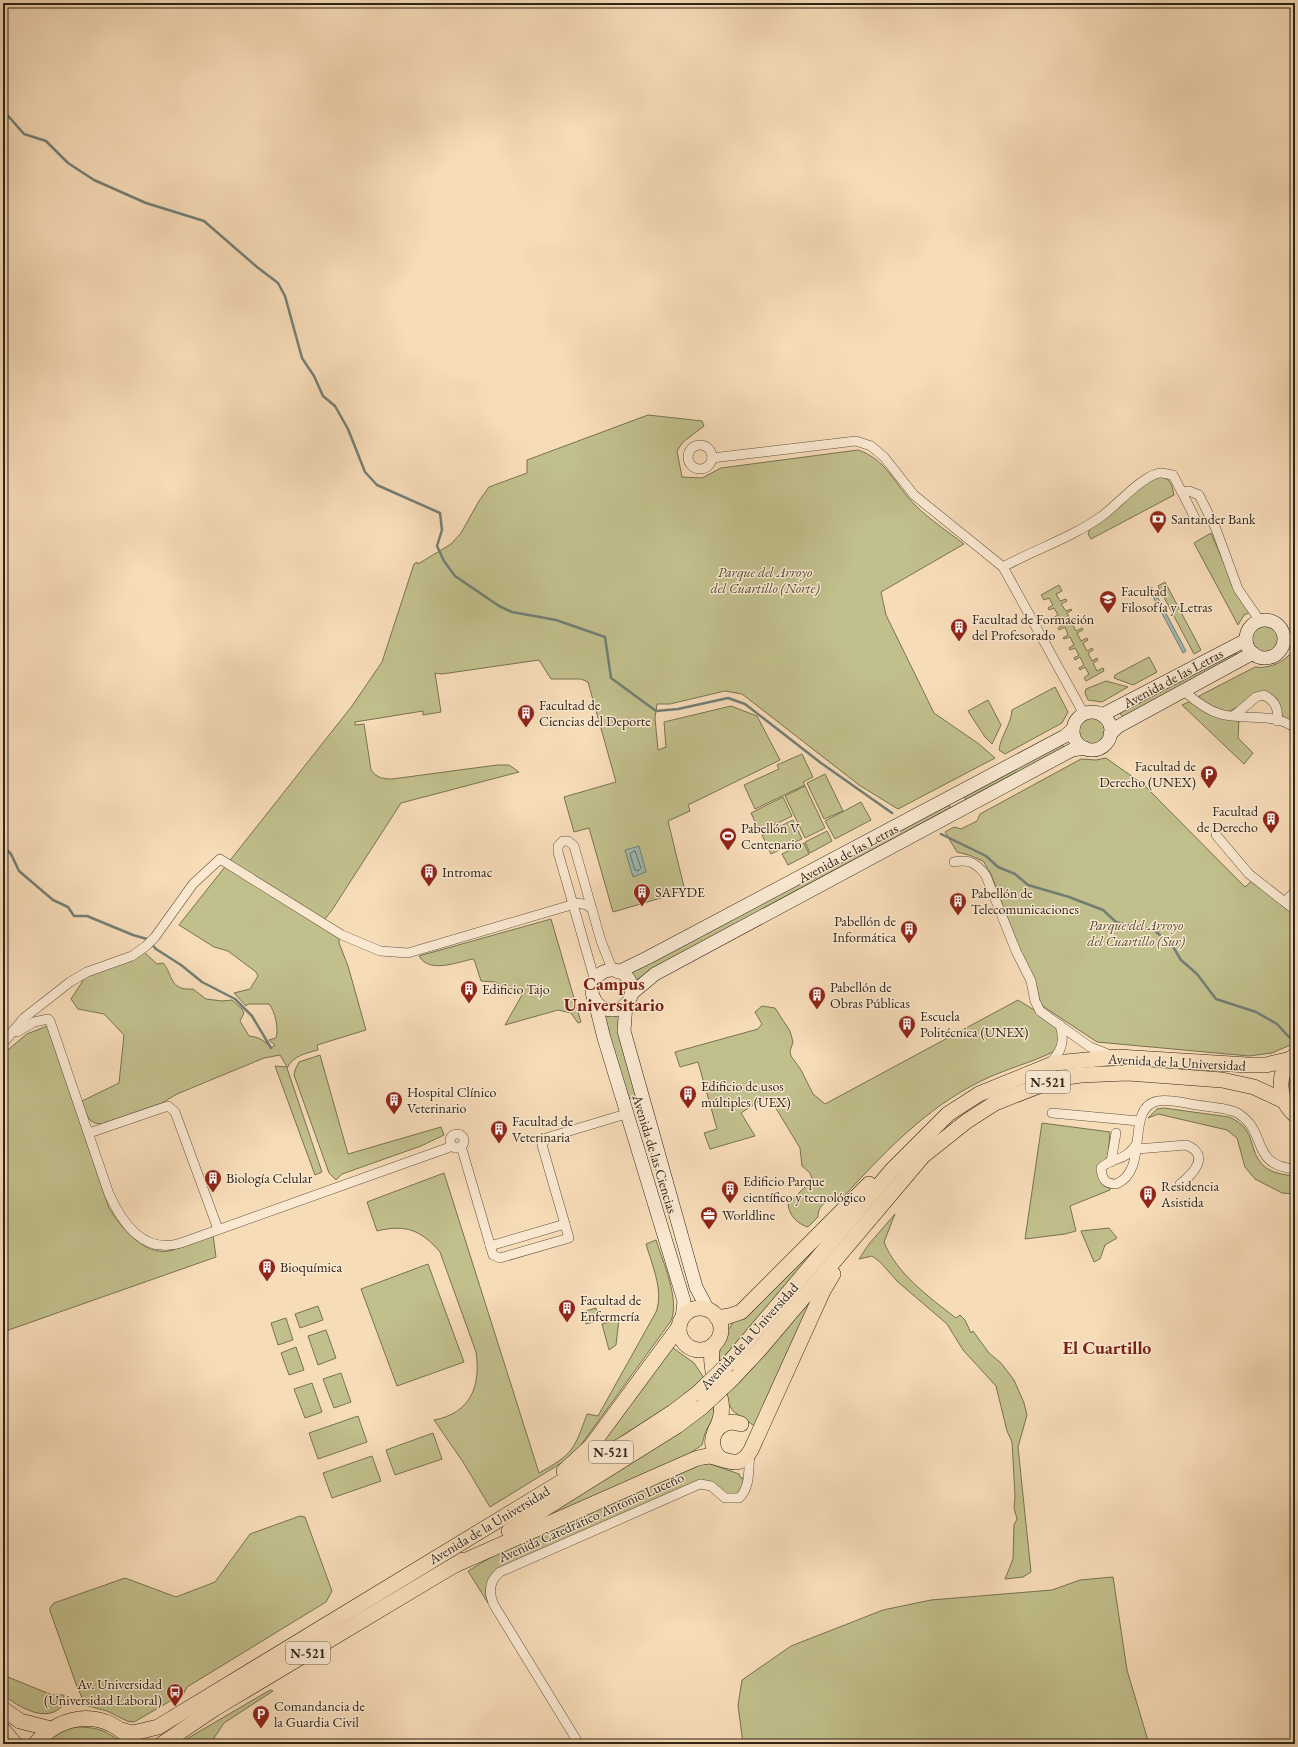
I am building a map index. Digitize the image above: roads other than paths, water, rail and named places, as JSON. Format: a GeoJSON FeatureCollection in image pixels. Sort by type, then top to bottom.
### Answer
{"type":"FeatureCollection","features":[{"type":"Feature","properties":{"kind":"highway","name":"Avenida de la Universidad"},"geometry":{"type":"LineString","coordinates":[[121,1730],[133,1733],[158,1727],[521,1505],[627,1442],[673,1412],[698,1393],[728,1364],[892,1170],[928,1132],[948,1114],[979,1094],[1055,1062],[1113,1056],[1266,1065],[1293,1057]]}},
{"type":"Feature","properties":{"kind":"highway","name":"N-521"},"geometry":{"type":"LineString","coordinates":[[1293,1057],[1282,1077],[1281,1087],[1284,1101],[1295,1115]]}},
{"type":"Feature","properties":{"kind":"highway","name":"Avenida de la Universidad"},"geometry":{"type":"LineString","coordinates":[[162,1744],[214,1709],[455,1565],[677,1426],[702,1407],[732,1380],[760,1349],[923,1156],[967,1121],[995,1103],[1059,1078],[1081,1075],[1128,1073],[1222,1080],[1254,1087],[1284,1101]]}},
{"type":"Feature","properties":{"kind":"highway"},"geometry":{"type":"LineString","coordinates":[[521,1505],[576,1462],[591,1446],[680,1323],[693,1310],[729,1316],[741,1312],[900,1153],[928,1132]]}},
{"type":"Feature","properties":{"kind":"highway"},"geometry":{"type":"LineString","coordinates":[[455,1565],[521,1534],[696,1458],[705,1456],[726,1461],[741,1461],[751,1450],[823,1291],[836,1270],[904,1177]]}},
{"type":"Feature","properties":{"kind":"highway"},"geometry":{"type":"LineString","coordinates":[[711,1369],[714,1345],[720,1332],[712,1314]]}},
{"type":"Feature","properties":{"kind":"highway"},"geometry":{"type":"LineString","coordinates":[[680,1323],[682,1341],[688,1347],[696,1350],[705,1350],[714,1345]]}},
{"type":"Feature","properties":{"kind":"highway"},"geometry":{"type":"LineString","coordinates":[[696,1350],[711,1369],[723,1407],[721,1422],[715,1432],[712,1440],[712,1446],[715,1453],[726,1461]]}},
{"type":"Feature","properties":{"kind":"highway"},"geometry":{"type":"LineString","coordinates":[[723,1407],[748,1429],[751,1434],[751,1450]]}},
{"type":"Feature","properties":{"kind":"highway"},"geometry":{"type":"LineString","coordinates":[[715,1432],[726,1422],[741,1424]]}},
{"type":"Feature","properties":{"kind":"highway"},"geometry":{"type":"LineString","coordinates":[[3,1709],[20,1721],[50,1729]]}},
{"type":"Feature","properties":{"kind":"highway","name":"N-521"},"geometry":{"type":"LineString","coordinates":[[35,1744],[50,1729],[62,1723],[80,1719],[91,1719],[102,1721],[121,1730],[134,1744]]}},
{"type":"Feature","properties":{"kind":"highway"},"geometry":{"type":"LineString","coordinates":[[3,1730],[15,1744]]}},
{"type":"Feature","properties":{"kind":"main road"},"geometry":{"type":"LineString","coordinates":[[1260,621],[1271,621],[1279,626],[1283,634],[1283,642],[1279,650],[1272,656],[1264,657],[1253,653],[1248,647],[1246,640],[1250,628],[1260,621]]}},
{"type":"Feature","properties":{"kind":"main road","name":"Avenida de las Letras"},"geometry":{"type":"LineString","coordinates":[[1102,715],[1246,640]]}},
{"type":"Feature","properties":{"kind":"main road","name":"Avenida de las Letras"},"geometry":{"type":"LineString","coordinates":[[1110,734],[1119,726],[1253,653]]}},
{"type":"Feature","properties":{"kind":"main road"},"geometry":{"type":"LineString","coordinates":[[1094,712],[1102,715],[1109,722],[1110,734],[1107,742],[1101,747],[1092,750],[1085,748],[1075,741],[1073,729],[1077,719],[1084,714],[1094,712]]}},
{"type":"Feature","properties":{"kind":"main road","name":"Avenida de las Letras"},"geometry":{"type":"LineString","coordinates":[[616,971],[648,958],[1065,736],[1073,729]]}},
{"type":"Feature","properties":{"kind":"main road","name":"Avenida de las Letras"},"geometry":{"type":"LineString","coordinates":[[629,999],[656,974],[1072,750],[1085,748]]}},
{"type":"Feature","properties":{"kind":"main road"},"geometry":{"type":"LineString","coordinates":[[616,971],[629,981],[629,999],[616,1010],[607,1010],[599,1005],[594,998],[592,990],[595,981],[603,973],[616,971]]}},
{"type":"Feature","properties":{"kind":"main road","name":"Avenida de las Ciencias"},"geometry":{"type":"LineString","coordinates":[[594,998],[626,1114],[684,1301],[680,1323]]}},
{"type":"Feature","properties":{"kind":"main road","name":"Avenida de las Ciencias"},"geometry":{"type":"LineString","coordinates":[[629,999],[624,1031],[696,1287],[712,1314]]}},
{"type":"Feature","properties":{"kind":"street"},"geometry":{"type":"LineString","coordinates":[[712,458],[856,441],[871,446],[884,457],[914,495],[1003,567],[1084,714]]}},
{"type":"Feature","properties":{"kind":"street"},"geometry":{"type":"LineString","coordinates":[[1003,567],[1024,556],[1060,541],[1096,520],[1148,478],[1160,473],[1174,475],[1195,518]]}},
{"type":"Feature","properties":{"kind":"street"},"geometry":{"type":"LineString","coordinates":[[1182,492],[1189,491],[1199,495],[1216,529],[1238,589],[1260,621]]}},
{"type":"Feature","properties":{"kind":"street"},"geometry":{"type":"LineString","coordinates":[[1184,691],[1195,701],[1220,714],[1285,721],[1295,728]]}},
{"type":"Feature","properties":{"kind":"street"},"geometry":{"type":"LineString","coordinates":[[1235,715],[1256,697],[1264,695],[1276,704],[1278,713],[1277,720]]}},
{"type":"Feature","properties":{"kind":"street"},"geometry":{"type":"LineString","coordinates":[[955,794],[963,810]]}},
{"type":"Feature","properties":{"kind":"street"},"geometry":{"type":"LineString","coordinates":[[1216,835],[1249,874],[1295,910]]}},
{"type":"Feature","properties":{"kind":"street"},"geometry":{"type":"LineString","coordinates":[[595,981],[558,852],[560,844],[566,841],[574,846],[601,941],[616,971]]}},
{"type":"Feature","properties":{"kind":"street"},"geometry":{"type":"LineString","coordinates":[[5,1041],[24,1018],[70,982],[87,972],[132,956],[146,946],[154,939],[193,884],[220,859],[342,935],[380,951],[408,953],[583,903],[592,909]]}},
{"type":"Feature","properties":{"kind":"street"},"geometry":{"type":"LineString","coordinates":[[954,862],[965,860],[978,866],[986,876],[1016,951],[1031,981],[1035,1001],[1040,1011],[1090,1047],[1113,1056]]}},
{"type":"Feature","properties":{"kind":"street"},"geometry":{"type":"LineString","coordinates":[[1285,902],[1295,891]]}},
{"type":"Feature","properties":{"kind":"street"},"geometry":{"type":"LineString","coordinates":[[5,1041],[34,1022],[45,1019],[50,1021],[109,1194],[120,1216],[130,1229],[143,1239],[159,1245],[171,1246],[455,1144],[493,1255],[500,1258],[569,1238],[542,1145],[546,1138],[626,1114]]}},
{"type":"Feature","properties":{"kind":"street"},"geometry":{"type":"LineString","coordinates":[[1047,1066],[1058,1056],[1063,1044],[1063,1036],[1060,1025]]}},
{"type":"Feature","properties":{"kind":"street"},"geometry":{"type":"LineString","coordinates":[[1180,1184],[1192,1174],[1198,1166],[1196,1152],[1191,1147],[1186,1145],[1137,1146],[1132,1152],[1101,1168],[1102,1176],[1110,1184],[1116,1184],[1123,1182],[1132,1171],[1137,1146],[1139,1121],[1150,1104],[1158,1101],[1180,1102],[1237,1112],[1255,1129],[1261,1149],[1266,1157],[1276,1165],[1284,1168],[1295,1169]]}},
{"type":"Feature","properties":{"kind":"street"},"geometry":{"type":"LineString","coordinates":[[89,1133],[168,1106],[175,1112],[218,1229]]}},
{"type":"Feature","properties":{"kind":"street"},"geometry":{"type":"LineString","coordinates":[[1052,1113],[1139,1121]]}},
{"type":"Feature","properties":{"kind":"street"},"geometry":{"type":"LineString","coordinates":[[1111,1162],[1116,1133]]}},
{"type":"Feature","properties":{"kind":"street"},"geometry":{"type":"LineString","coordinates":[[1284,1168],[1295,1162]]}},
{"type":"Feature","properties":{"kind":"street"},"geometry":{"type":"LineString","coordinates":[[490,1246],[565,1224]]}},
{"type":"Feature","properties":{"kind":"street","name":"Avenida Catedrático Antonio Luceño"},"geometry":{"type":"LineString","coordinates":[[579,1744],[494,1605],[490,1594],[492,1579],[500,1572],[700,1484],[711,1486],[725,1498],[739,1498],[744,1493],[748,1484],[751,1450]]}},
{"type":"Feature","properties":{"kind":"street"},"geometry":{"type":"LineString","coordinates":[[726,1461],[748,1473]]}},
{"type":"Feature","properties":{"kind":"water"},"geometry":{"type":"Polygon","coordinates":[[[1152,587],[1186,651],[1183,653],[1149,589],[1152,587]]]}},
{"type":"Feature","properties":{"kind":"water"},"geometry":{"type":"Polygon","coordinates":[[[639,846],[646,872],[633,877],[625,850],[639,846]]]}},
{"type":"Feature","properties":{"kind":"waterway"},"geometry":{"type":"LineString","coordinates":[[3,110],[24,134],[46,141],[68,163],[94,180],[146,203],[204,221],[257,267],[278,283],[285,296],[302,358],[314,376],[323,396],[335,406],[348,429],[365,472],[377,485],[440,513],[442,530],[437,546],[444,561],[455,576],[499,606],[512,612],[556,620],[605,637],[611,678],[656,711],[678,709],[728,698],[745,704],[821,763],[892,813]]}},
{"type":"Feature","properties":{"kind":"waterway"},"geometry":{"type":"LineString","coordinates":[[941,834],[986,856],[998,867],[1015,874],[1028,885],[1069,897],[1103,910],[1116,922],[1154,930],[1172,945],[1181,960],[1197,974],[1216,999],[1256,1012],[1277,1024],[1289,1037]]}},
{"type":"Feature","properties":{"kind":"waterway"},"geometry":{"type":"LineString","coordinates":[[3,846],[11,854],[19,871],[53,900],[68,907],[74,916],[87,916],[133,935],[147,939],[156,949],[181,965],[202,982],[235,999],[252,1016],[271,1048]]}},
{"type":"Feature","properties":{"kind":"place","name":"Santander Bank"},"geometry":{"type":"Point","coordinates":[1158,534]}},
{"type":"Feature","properties":{"kind":"place","name":"Facultad Filosofía y Letras"},"geometry":{"type":"Point","coordinates":[1108,614]}},
{"type":"Feature","properties":{"kind":"place","name":"Facultad de Formación del Profesorado"},"geometry":{"type":"Point","coordinates":[959,642]}},
{"type":"Feature","properties":{"kind":"place","name":"Facultad de Ciencias del Deporte"},"geometry":{"type":"Point","coordinates":[526,728]}},
{"type":"Feature","properties":{"kind":"place","name":"Facultad de Derecho (UNEX)"},"geometry":{"type":"Point","coordinates":[1209,789]}},
{"type":"Feature","properties":{"kind":"place","name":"Facultad de Derecho"},"geometry":{"type":"Point","coordinates":[1271,834]}},
{"type":"Feature","properties":{"kind":"place","name":"Pabellón V Centenario"},"geometry":{"type":"Point","coordinates":[728,851]}},
{"type":"Feature","properties":{"kind":"place","name":"Intromac"},"geometry":{"type":"Point","coordinates":[429,887]}},
{"type":"Feature","properties":{"kind":"place","name":"SAFYDE"},"geometry":{"type":"Point","coordinates":[642,907]}},
{"type":"Feature","properties":{"kind":"place","name":"Pabellón de Telecomunicaciones"},"geometry":{"type":"Point","coordinates":[958,916]}},
{"type":"Feature","properties":{"kind":"place","name":"Pabellón de Informática"},"geometry":{"type":"Point","coordinates":[909,944]}},
{"type":"Feature","properties":{"kind":"place","name":"Edificio Tajo"},"geometry":{"type":"Point","coordinates":[469,1004]}},
{"type":"Feature","properties":{"kind":"place","name":"Pabellón de Obras Públicas"},"geometry":{"type":"Point","coordinates":[817,1010]}},
{"type":"Feature","properties":{"kind":"place","name":"Escuela Politécnica (UNEX)"},"geometry":{"type":"Point","coordinates":[907,1039]}},
{"type":"Feature","properties":{"kind":"place","name":"Edificio de usos múltiples (UEX)"},"geometry":{"type":"Point","coordinates":[688,1109]}},
{"type":"Feature","properties":{"kind":"place","name":"Hospital Clínico Veterinario"},"geometry":{"type":"Point","coordinates":[394,1115]}},
{"type":"Feature","properties":{"kind":"place","name":"Facultad de Veterinaria"},"geometry":{"type":"Point","coordinates":[499,1144]}},
{"type":"Feature","properties":{"kind":"place","name":"Biología Celular"},"geometry":{"type":"Point","coordinates":[213,1193]}},
{"type":"Feature","properties":{"kind":"place","name":"Edificio Parque científico y tecnológico"},"geometry":{"type":"Point","coordinates":[730,1204]}},
{"type":"Feature","properties":{"kind":"place","name":"Residencia Asistida"},"geometry":{"type":"Point","coordinates":[1148,1209]}},
{"type":"Feature","properties":{"kind":"place","name":"Worldline"},"geometry":{"type":"Point","coordinates":[709,1230]}},
{"type":"Feature","properties":{"kind":"place","name":"Bioquímica"},"geometry":{"type":"Point","coordinates":[267,1282]}},
{"type":"Feature","properties":{"kind":"place","name":"Facultad de Enfermería"},"geometry":{"type":"Point","coordinates":[567,1323]}},
{"type":"Feature","properties":{"kind":"place","name":"Av. Universidad (Universidad Laboral)"},"geometry":{"type":"Point","coordinates":[175,1707]}},
{"type":"Feature","properties":{"kind":"place","name":"Comandancia de la Guardia Civil"},"geometry":{"type":"Point","coordinates":[261,1729]}},
{"type":"Feature","properties":{"kind":"district","name":"Campus Universitario"},"geometry":{"type":"Point","coordinates":[614,993]}},
{"type":"Feature","properties":{"kind":"district","name":"El Cuartillo"},"geometry":{"type":"Point","coordinates":[1107,1347]}},
{"type":"Feature","properties":{"kind":"park label","name":"Parque del Arroyo del Cuartillo (Norte)"},"geometry":{"type":"Point","coordinates":[765,580]}},
{"type":"Feature","properties":{"kind":"park label","name":"Parque del Arroyo del Cuartillo (Sur)"},"geometry":{"type":"Point","coordinates":[1136,934]}}]}
